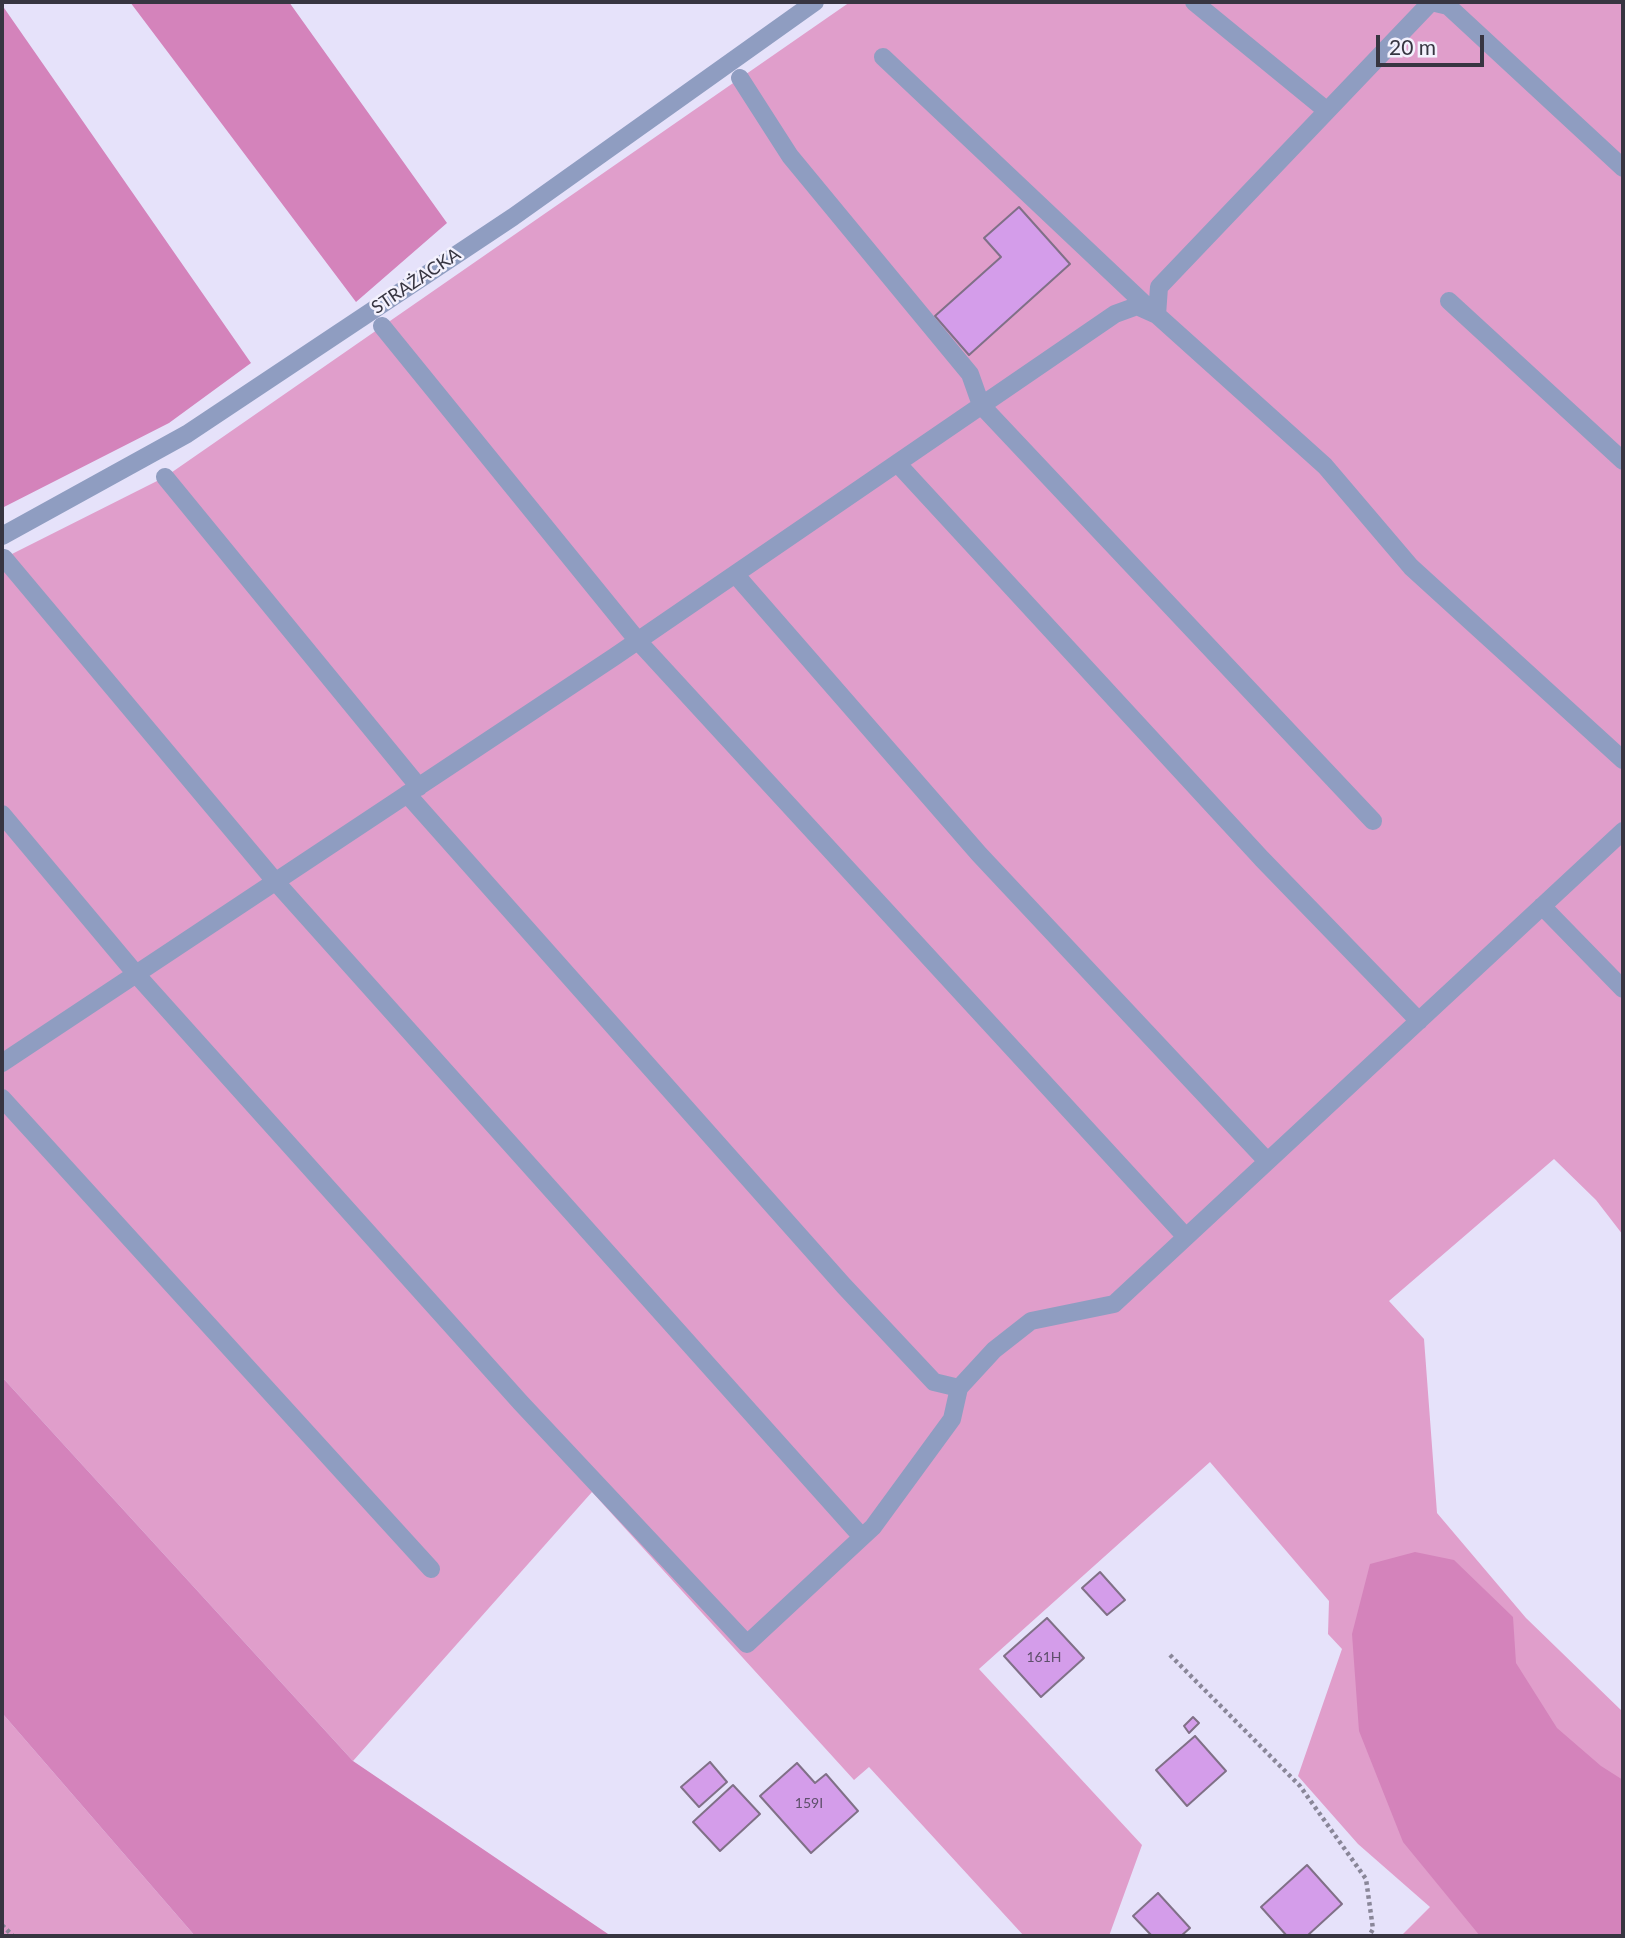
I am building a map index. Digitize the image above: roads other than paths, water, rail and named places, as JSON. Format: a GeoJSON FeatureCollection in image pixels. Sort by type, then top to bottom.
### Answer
{"type":"FeatureCollection","features":[{"type":"Feature","properties":{"kind":"street","name":"STRAŻACKA"},"geometry":{"type":"LineString","coordinates":[[2,536],[187,434],[513,217],[815,2]]}},
{"type":"Feature","properties":{"kind":"street"},"geometry":{"type":"LineString","coordinates":[[1194,2],[1326,110]]}},
{"type":"Feature","properties":{"kind":"street"},"geometry":{"type":"LineString","coordinates":[[1157,315],[1159,287],[1431,2],[1446,4],[1619,157]]}},
{"type":"Feature","properties":{"kind":"street"},"geometry":{"type":"LineString","coordinates":[[883,57],[1157,315],[1325,466],[1411,566],[1623,760]]}},
{"type":"Feature","properties":{"kind":"street"},"geometry":{"type":"LineString","coordinates":[[740,78],[790,156],[970,374],[981,405],[1373,821]]}},
{"type":"Feature","properties":{"kind":"street"},"geometry":{"type":"LineString","coordinates":[[1449,301],[1623,461]]}},
{"type":"Feature","properties":{"kind":"street"},"geometry":{"type":"LineString","coordinates":[[2,1063],[735,575],[1115,314],[1138,306],[1157,315]]}},
{"type":"Feature","properties":{"kind":"street"},"geometry":{"type":"LineString","coordinates":[[382,326],[638,640],[1186,1237]]}},
{"type":"Feature","properties":{"kind":"street"},"geometry":{"type":"LineString","coordinates":[[897,463],[1262,859],[1419,1021]]}},
{"type":"Feature","properties":{"kind":"street"},"geometry":{"type":"LineString","coordinates":[[165,477],[413,790],[844,1286],[934,1382],[959,1388]]}},
{"type":"Feature","properties":{"kind":"street"},"geometry":{"type":"LineString","coordinates":[[4,558],[275,881],[862,1537]]}},
{"type":"Feature","properties":{"kind":"street"},"geometry":{"type":"LineString","coordinates":[[735,575],[979,854],[1267,1161]]}},
{"type":"Feature","properties":{"kind":"street"},"geometry":{"type":"LineString","coordinates":[[2,814],[136,974],[521,1403],[747,1644],[862,1537],[952,1419],[959,1388],[994,1350],[1031,1321],[1114,1304],[1623,831]]}},
{"type":"Feature","properties":{"kind":"street"},"geometry":{"type":"LineString","coordinates":[[1542,906],[1623,989]]}},
{"type":"Feature","properties":{"kind":"street"},"geometry":{"type":"LineString","coordinates":[[2,1098],[431,1569]]}}]}
